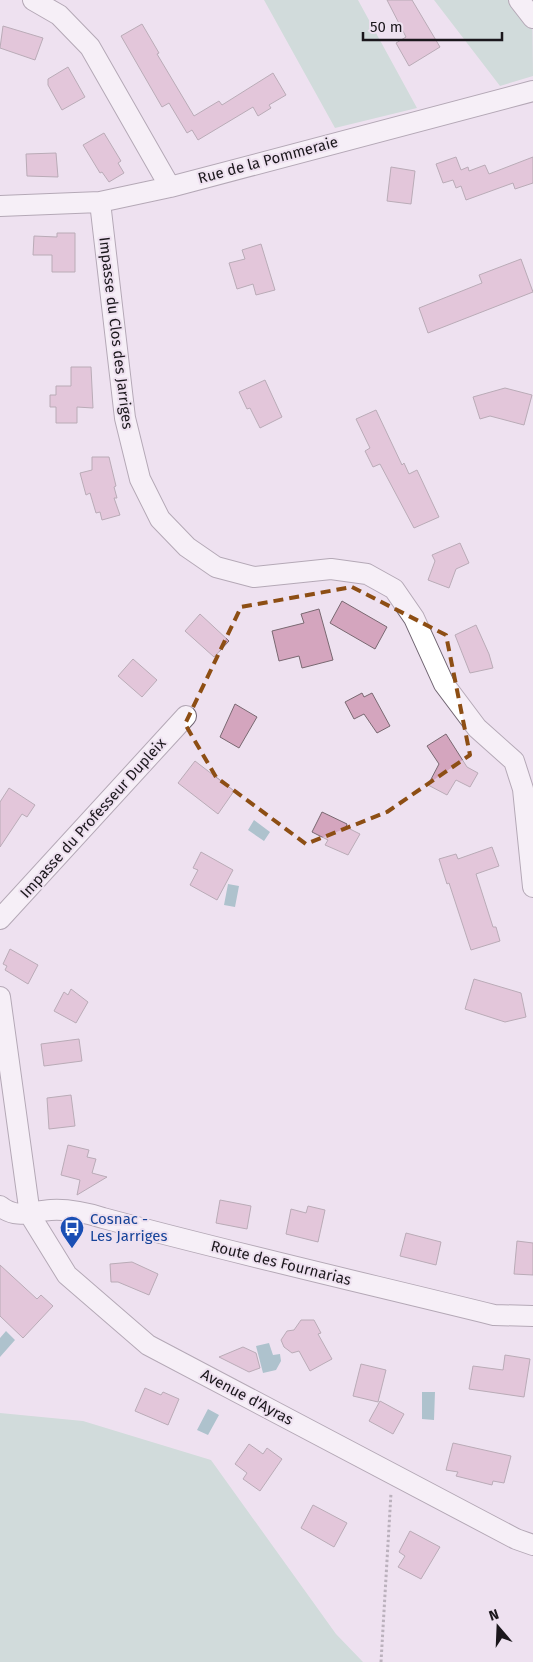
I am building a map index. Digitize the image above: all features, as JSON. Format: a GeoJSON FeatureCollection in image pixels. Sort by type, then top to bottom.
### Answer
{"type":"FeatureCollection","features":[{"type":"Feature","properties":{"kind":"street"},"geometry":{"type":"LineString","coordinates":[[33,0],[59,15],[90,47],[170,187]]}},
{"type":"Feature","properties":{"kind":"street"},"geometry":{"type":"LineString","coordinates":[[519,0],[533,18]]}},
{"type":"Feature","properties":{"kind":"street","name":"Rue de la Pommeraie"},"geometry":{"type":"LineString","coordinates":[[0,206],[100,202],[170,187],[533,91]]}},
{"type":"Feature","properties":{"kind":"street","name":"Impasse du Clos des Jarriges"},"geometry":{"type":"LineString","coordinates":[[100,202],[125,418],[140,479],[160,519],[187,547],[216,567],[254,577],[331,568],[366,574],[394,589],[414,618],[444,684],[477,728],[514,761],[523,788],[533,887]]}},
{"type":"Feature","properties":{"kind":"street","name":"Impasse du Professeur Dupleix"},"geometry":{"type":"LineString","coordinates":[[0,919],[186,716]]}},
{"type":"Feature","properties":{"kind":"street"},"geometry":{"type":"LineString","coordinates":[[0,997],[30,1215],[7,1212],[0,1206]]}},
{"type":"Feature","properties":{"kind":"street","name":"Route des Fournarias"},"geometry":{"type":"LineString","coordinates":[[30,1215],[50,1210],[92,1215],[177,1238],[494,1315],[533,1316]]}},
{"type":"Feature","properties":{"kind":"street","name":"Avenue d'Ayras"},"geometry":{"type":"LineString","coordinates":[[30,1215],[67,1275],[148,1345],[516,1539],[533,1545]]}},
{"type":"Feature","properties":{"kind":"path"},"geometry":{"type":"LineString","coordinates":[[381,1662],[391,1492],[399,1478]]}},
{"type":"Feature","properties":{"kind":"highlighted area"},"geometry":{"type":"Polygon","coordinates":[[[352,587],[446,635],[470,755],[387,812],[306,844],[216,777],[185,724],[241,607],[352,587]]]}},
{"type":"Feature","properties":{"kind":"green space"},"geometry":{"type":"Polygon","coordinates":[[[264,0],[358,0],[417,108],[335,128],[264,0]]]}},
{"type":"Feature","properties":{"kind":"green space"},"geometry":{"type":"Polygon","coordinates":[[[434,0],[532,0],[533,76],[500,86],[434,0]]]}},
{"type":"Feature","properties":{"kind":"green space"},"geometry":{"type":"Polygon","coordinates":[[[0,1413],[83,1421],[211,1460],[336,1634],[363,1662],[0,1662],[0,1413]]]}},
{"type":"Feature","properties":{"kind":"water"},"geometry":{"type":"Polygon","coordinates":[[[254,820],[270,832],[264,841],[248,830],[254,820]]]}},
{"type":"Feature","properties":{"kind":"water"},"geometry":{"type":"Polygon","coordinates":[[[228,884],[239,886],[235,907],[224,905],[228,884]]]}},
{"type":"Feature","properties":{"kind":"water"},"geometry":{"type":"Polygon","coordinates":[[[6,1331],[15,1340],[0,1357],[0,1338],[6,1331]]]}},
{"type":"Feature","properties":{"kind":"water"},"geometry":{"type":"Polygon","coordinates":[[[269,1343],[273,1355],[280,1354],[281,1361],[276,1370],[263,1373],[256,1346],[269,1343]]]}},
{"type":"Feature","properties":{"kind":"water"},"geometry":{"type":"Polygon","coordinates":[[[422,1392],[435,1392],[434,1420],[422,1419],[422,1392]]]}},
{"type":"Feature","properties":{"kind":"water"},"geometry":{"type":"Polygon","coordinates":[[[208,1409],[219,1415],[208,1435],[197,1430],[208,1409]]]}},
{"type":"Feature","properties":{"kind":"building"},"geometry":{"type":"Polygon","coordinates":[[[387,0],[412,0],[440,47],[409,66],[396,43],[406,37],[387,0]]]}},
{"type":"Feature","properties":{"kind":"building"},"geometry":{"type":"Polygon","coordinates":[[[142,24],[159,53],[157,54],[194,116],[219,101],[222,105],[273,73],[286,95],[269,105],[271,108],[258,116],[253,107],[198,140],[192,130],[187,133],[169,103],[162,107],[121,36],[142,24]]]}},
{"type":"Feature","properties":{"kind":"building"},"geometry":{"type":"Polygon","coordinates":[[[3,26],[43,38],[35,60],[0,48],[3,26]]]}},
{"type":"Feature","properties":{"kind":"building"},"geometry":{"type":"Polygon","coordinates":[[[68,67],[85,97],[62,110],[48,85],[48,79],[68,67]]]}},
{"type":"Feature","properties":{"kind":"building"},"geometry":{"type":"Polygon","coordinates":[[[104,133],[121,161],[118,163],[124,173],[109,182],[102,172],[100,173],[83,145],[104,133]]]}},
{"type":"Feature","properties":{"kind":"building"},"geometry":{"type":"Polygon","coordinates":[[[56,153],[58,177],[27,176],[26,154],[56,153]]]}},
{"type":"Feature","properties":{"kind":"building"},"geometry":{"type":"Polygon","coordinates":[[[456,157],[461,170],[468,167],[469,171],[485,165],[489,174],[533,157],[533,183],[515,189],[513,183],[466,200],[461,186],[456,188],[453,180],[443,183],[436,164],[456,157]]]}},
{"type":"Feature","properties":{"kind":"building"},"geometry":{"type":"Polygon","coordinates":[[[391,167],[415,171],[411,204],[387,201],[391,167]]]}},
{"type":"Feature","properties":{"kind":"building"},"geometry":{"type":"Polygon","coordinates":[[[57,233],[75,233],[75,272],[52,272],[52,255],[33,255],[34,236],[57,237],[57,233]]]}},
{"type":"Feature","properties":{"kind":"building"},"geometry":{"type":"Polygon","coordinates":[[[261,244],[275,290],[256,295],[253,284],[237,289],[229,263],[245,259],[242,250],[261,244]]]}},
{"type":"Feature","properties":{"kind":"building"},"geometry":{"type":"Polygon","coordinates":[[[521,259],[533,292],[428,333],[419,308],[482,283],[479,275],[521,259]]]}},
{"type":"Feature","properties":{"kind":"building"},"geometry":{"type":"Polygon","coordinates":[[[71,367],[91,367],[93,408],[77,407],[77,423],[56,423],[56,407],[50,407],[50,395],[56,395],[56,386],[71,386],[71,367]]]}},
{"type":"Feature","properties":{"kind":"building"},"geometry":{"type":"Polygon","coordinates":[[[265,380],[282,417],[260,428],[250,408],[247,409],[239,392],[265,380]]]}},
{"type":"Feature","properties":{"kind":"building"},"geometry":{"type":"Polygon","coordinates":[[[505,388],[532,395],[524,425],[490,416],[480,419],[473,397],[505,388]]]}},
{"type":"Feature","properties":{"kind":"building"},"geometry":{"type":"Polygon","coordinates":[[[376,410],[402,465],[404,463],[409,474],[417,470],[439,517],[414,528],[380,464],[373,467],[365,451],[370,448],[356,419],[376,410]]]}},
{"type":"Feature","properties":{"kind":"building"},"geometry":{"type":"Polygon","coordinates":[[[92,457],[109,457],[116,486],[114,487],[117,498],[114,498],[120,515],[102,520],[100,512],[96,513],[90,493],[86,495],[80,473],[92,470],[92,457]]]}},
{"type":"Feature","properties":{"kind":"building"},"geometry":{"type":"Polygon","coordinates":[[[460,543],[469,563],[456,569],[449,588],[428,580],[435,561],[432,555],[460,543]]]}},
{"type":"Feature","properties":{"kind":"building"},"geometry":{"type":"Polygon","coordinates":[[[342,601],[387,627],[375,649],[330,623],[342,601]]]}},
{"type":"Feature","properties":{"kind":"building"},"geometry":{"type":"Polygon","coordinates":[[[319,609],[333,660],[302,668],[299,656],[279,661],[272,631],[304,623],[301,614],[319,609]]]}},
{"type":"Feature","properties":{"kind":"building"},"geometry":{"type":"Polygon","coordinates":[[[200,614],[229,641],[214,657],[185,631],[200,614]]]}},
{"type":"Feature","properties":{"kind":"building"},"geometry":{"type":"Polygon","coordinates":[[[476,625],[493,668],[470,673],[455,635],[476,625]]]}},
{"type":"Feature","properties":{"kind":"building"},"geometry":{"type":"Polygon","coordinates":[[[133,659],[157,680],[142,697],[118,676],[133,659]]]}},
{"type":"Feature","properties":{"kind":"building"},"geometry":{"type":"Polygon","coordinates":[[[362,693],[364,697],[372,693],[390,726],[377,733],[364,714],[354,719],[345,702],[362,693]]]}},
{"type":"Feature","properties":{"kind":"building"},"geometry":{"type":"Polygon","coordinates":[[[235,704],[257,717],[239,748],[220,737],[235,704]]]}},
{"type":"Feature","properties":{"kind":"building"},"geometry":{"type":"Polygon","coordinates":[[[446,734],[467,767],[478,773],[470,787],[456,780],[447,795],[428,785],[439,764],[427,746],[446,734]]]}},
{"type":"Feature","properties":{"kind":"building"},"geometry":{"type":"Polygon","coordinates":[[[195,761],[234,791],[218,814],[178,783],[195,761]]]}},
{"type":"Feature","properties":{"kind":"building"},"geometry":{"type":"Polygon","coordinates":[[[9,788],[35,805],[27,817],[22,814],[0,847],[0,802],[9,788]]]}},
{"type":"Feature","properties":{"kind":"building"},"geometry":{"type":"Polygon","coordinates":[[[322,812],[347,824],[346,827],[360,834],[348,855],[325,845],[328,840],[312,832],[322,812]]]}},
{"type":"Feature","properties":{"kind":"building"},"geometry":{"type":"Polygon","coordinates":[[[492,847],[499,866],[476,874],[493,927],[496,927],[500,941],[471,950],[439,859],[456,854],[458,859],[492,847]]]}},
{"type":"Feature","properties":{"kind":"building"},"geometry":{"type":"Polygon","coordinates":[[[201,852],[233,870],[217,900],[190,885],[198,870],[193,868],[201,852]]]}},
{"type":"Feature","properties":{"kind":"building"},"geometry":{"type":"Polygon","coordinates":[[[10,949],[38,965],[28,984],[5,970],[7,966],[3,964],[10,949]]]}},
{"type":"Feature","properties":{"kind":"building"},"geometry":{"type":"Polygon","coordinates":[[[474,979],[521,993],[526,1017],[505,1022],[465,1009],[474,979]]]}},
{"type":"Feature","properties":{"kind":"building"},"geometry":{"type":"Polygon","coordinates":[[[71,989],[88,1002],[76,1023],[54,1011],[64,992],[68,995],[71,989]]]}},
{"type":"Feature","properties":{"kind":"building"},"geometry":{"type":"Polygon","coordinates":[[[79,1039],[82,1061],[44,1066],[41,1044],[79,1039]]]}},
{"type":"Feature","properties":{"kind":"building"},"geometry":{"type":"Polygon","coordinates":[[[71,1095],[75,1126],[49,1129],[47,1098],[71,1095]]]}},
{"type":"Feature","properties":{"kind":"building"},"geometry":{"type":"Polygon","coordinates":[[[68,1145],[89,1150],[87,1157],[96,1159],[92,1173],[107,1177],[77,1195],[80,1180],[61,1175],[68,1145]]]}},
{"type":"Feature","properties":{"kind":"building"},"geometry":{"type":"Polygon","coordinates":[[[220,1200],[251,1206],[247,1229],[216,1223],[220,1200]]]}},
{"type":"Feature","properties":{"kind":"building"},"geometry":{"type":"Polygon","coordinates":[[[308,1206],[325,1210],[318,1242],[286,1234],[291,1209],[306,1213],[308,1206]]]}},
{"type":"Feature","properties":{"kind":"building"},"geometry":{"type":"Polygon","coordinates":[[[406,1233],[441,1242],[436,1265],[400,1256],[406,1233]]]}},
{"type":"Feature","properties":{"kind":"building"},"geometry":{"type":"Polygon","coordinates":[[[517,1241],[533,1243],[533,1275],[514,1274],[517,1241]]]}},
{"type":"Feature","properties":{"kind":"building"},"geometry":{"type":"Polygon","coordinates":[[[132,1262],[158,1274],[149,1295],[118,1282],[111,1282],[110,1264],[132,1262]]]}},
{"type":"Feature","properties":{"kind":"building"},"geometry":{"type":"Polygon","coordinates":[[[0,1265],[37,1299],[41,1295],[53,1306],[23,1338],[0,1316],[0,1265]]]}},
{"type":"Feature","properties":{"kind":"building"},"geometry":{"type":"Polygon","coordinates":[[[301,1320],[314,1320],[321,1333],[318,1334],[332,1359],[310,1371],[299,1351],[292,1353],[284,1347],[281,1340],[287,1331],[294,1330],[301,1320]]]}},
{"type":"Feature","properties":{"kind":"building"},"geometry":{"type":"Polygon","coordinates":[[[243,1347],[256,1353],[260,1368],[249,1372],[219,1357],[243,1347]]]}},
{"type":"Feature","properties":{"kind":"building"},"geometry":{"type":"Polygon","coordinates":[[[505,1355],[530,1359],[524,1397],[469,1389],[473,1366],[503,1370],[505,1355]]]}},
{"type":"Feature","properties":{"kind":"building"},"geometry":{"type":"Polygon","coordinates":[[[361,1364],[386,1370],[378,1402],[353,1396],[361,1364]]]}},
{"type":"Feature","properties":{"kind":"building"},"geometry":{"type":"Polygon","coordinates":[[[145,1388],[161,1395],[163,1392],[179,1399],[168,1425],[135,1411],[145,1388]]]}},
{"type":"Feature","properties":{"kind":"building"},"geometry":{"type":"Polygon","coordinates":[[[380,1401],[404,1414],[393,1434],[369,1421],[380,1401]]]}},
{"type":"Feature","properties":{"kind":"building"},"geometry":{"type":"Polygon","coordinates":[[[453,1443],[511,1456],[504,1483],[493,1481],[492,1485],[456,1476],[458,1472],[446,1470],[453,1443]]]}},
{"type":"Feature","properties":{"kind":"building"},"geometry":{"type":"Polygon","coordinates":[[[249,1444],[263,1454],[267,1448],[282,1459],[260,1491],[243,1479],[247,1473],[235,1464],[249,1444]]]}},
{"type":"Feature","properties":{"kind":"building"},"geometry":{"type":"Polygon","coordinates":[[[313,1505],[347,1523],[334,1547],[301,1528],[313,1505]]]}},
{"type":"Feature","properties":{"kind":"building"},"geometry":{"type":"Polygon","coordinates":[[[410,1531],[440,1547],[421,1579],[398,1567],[405,1556],[399,1552],[410,1531]]]}},
{"type":"Feature","properties":{"kind":"place","name":"Cosnac - Les Jarriges"},"geometry":{"type":"Point","coordinates":[72,1249]}}]}
